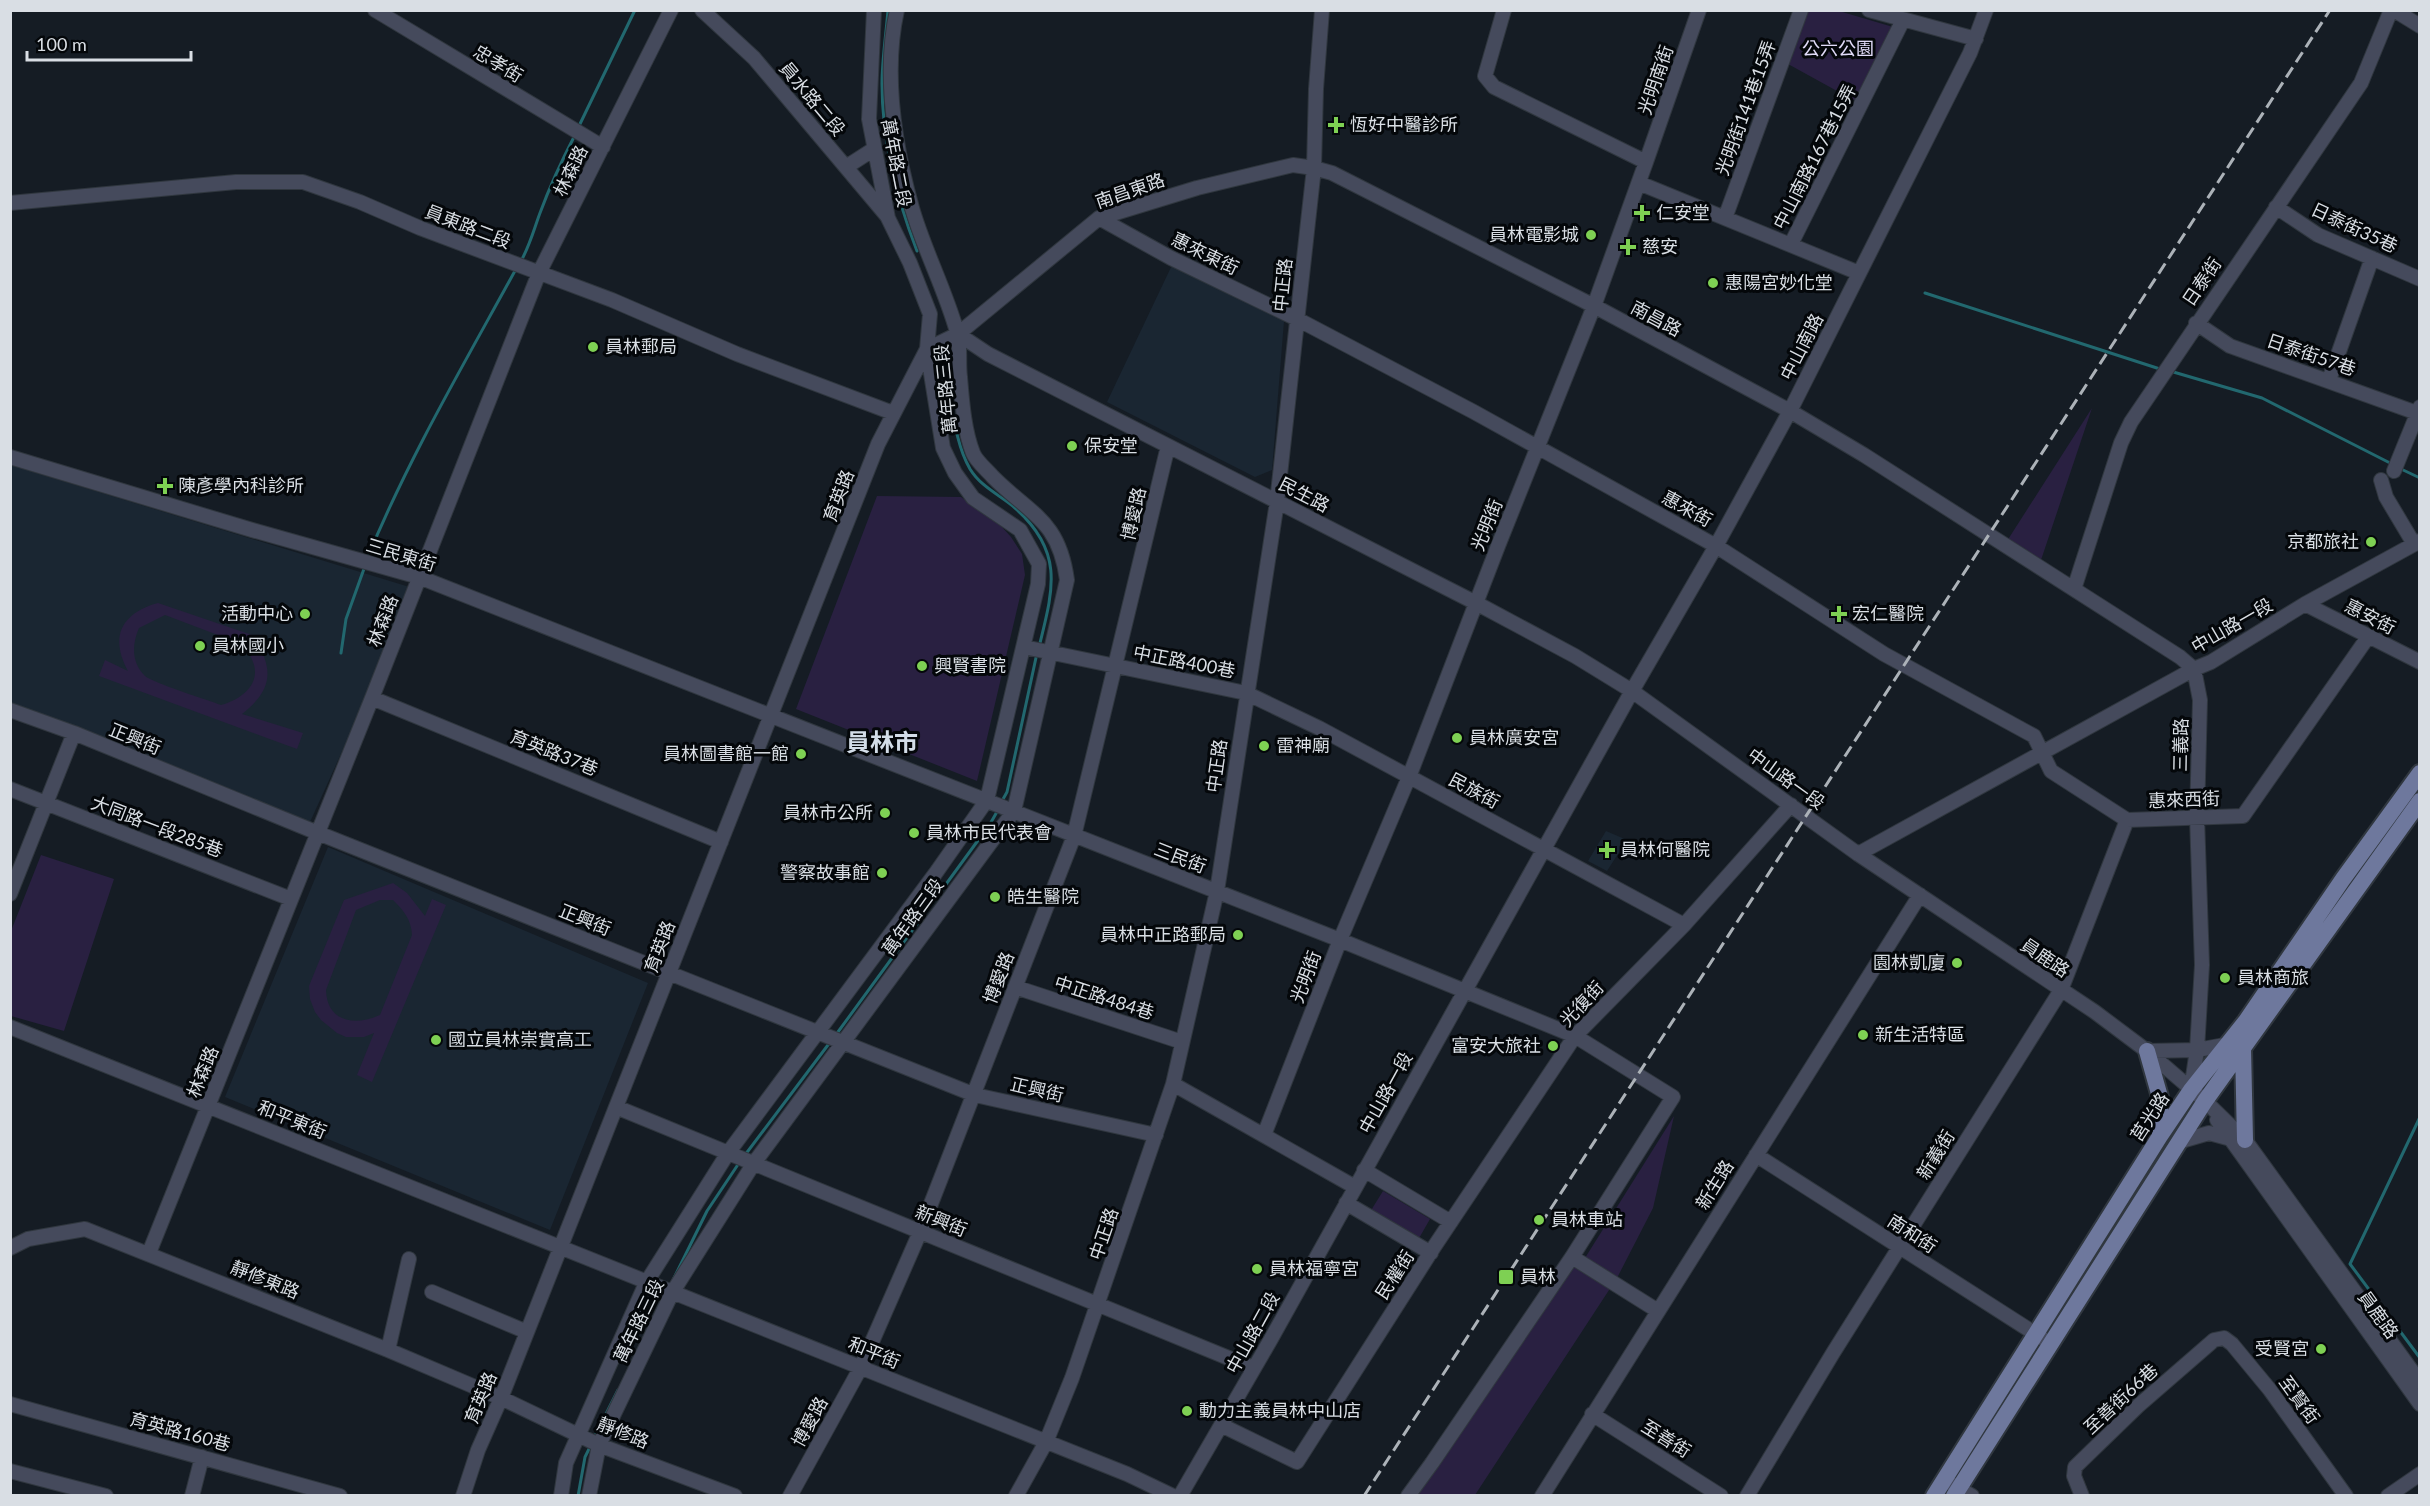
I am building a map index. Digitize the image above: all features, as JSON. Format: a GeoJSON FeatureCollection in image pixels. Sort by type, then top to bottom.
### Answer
{"type":"FeatureCollection","features":[{"type":"Feature","properties":{"kind":"main road","name":"莒光路"},"geometry":{"type":"LineString","coordinates":[[2042,1338],[2205,1101],[2236,1046],[2343,879],[2420,773]]}},
{"type":"Feature","properties":{"kind":"main road","name":"莒光路"},"geometry":{"type":"LineString","coordinates":[[1934,1496],[1957,1490],[2042,1338],[2160,1136],[2192,1090],[2236,1046],[2420,801]]}},
{"type":"Feature","properties":{"kind":"main road"},"geometry":{"type":"LineString","coordinates":[[2236,1046],[2238,1140]]}},
{"type":"Feature","properties":{"kind":"main road"},"geometry":{"type":"LineString","coordinates":[[2147,1051],[2160,1097],[2160,1136]]}},
{"type":"Feature","properties":{"kind":"street","name":"忠孝街"},"geometry":{"type":"LineString","coordinates":[[375,10],[603,147]]}},
{"type":"Feature","properties":{"kind":"street","name":"林森路"},"geometry":{"type":"LineString","coordinates":[[148,1253],[372,698],[539,273],[671,10]]}},
{"type":"Feature","properties":{"kind":"street","name":"員水路二段"},"geometry":{"type":"LineString","coordinates":[[702,10],[754,58],[888,218]]}},
{"type":"Feature","properties":{"kind":"street","name":"萬年路二段"},"geometry":{"type":"LineString","coordinates":[[874,10],[868,105],[874,149],[888,218],[910,263],[930,314],[927,349]]}},
{"type":"Feature","properties":{"kind":"street","name":"萬年路二段"},"geometry":{"type":"LineString","coordinates":[[897,10],[892,60],[893,117],[912,208],[958,334]]}},
{"type":"Feature","properties":{"kind":"street","name":"中正路"},"geometry":{"type":"LineString","coordinates":[[1016,1496],[1046,1442],[1072,1378],[1173,1084],[1217,891],[1277,502],[1314,168],[1316,89],[1322,10]]}},
{"type":"Feature","properties":{"kind":"street"},"geometry":{"type":"LineString","coordinates":[[1504,10],[1489,59],[1485,76],[1487,81],[1494,87],[1646,162]]}},
{"type":"Feature","properties":{"kind":"street","name":"光明南街"},"geometry":{"type":"LineString","coordinates":[[1646,162],[1699,10]]}},
{"type":"Feature","properties":{"kind":"street","name":"光明街141巷15弄"},"geometry":{"type":"LineString","coordinates":[[1725,218],[1800,10]]}},
{"type":"Feature","properties":{"kind":"street"},"geometry":{"type":"LineString","coordinates":[[1869,10],[1976,39]]}},
{"type":"Feature","properties":{"kind":"street","name":"中山南路"},"geometry":{"type":"LineString","coordinates":[[1632,691],[1716,546],[1790,411],[1976,39],[1986,10]]}},
{"type":"Feature","properties":{"kind":"street"},"geometry":{"type":"LineString","coordinates":[[2392,10],[2420,26]]}},
{"type":"Feature","properties":{"kind":"street","name":"日泰街"},"geometry":{"type":"LineString","coordinates":[[2074,589],[2121,443],[2131,422],[2361,83],[2392,10]]}},
{"type":"Feature","properties":{"kind":"street","name":"中山南路167巷15弄"},"geometry":{"type":"LineString","coordinates":[[1791,244],[1903,20]]}},
{"type":"Feature","properties":{"kind":"street"},"geometry":{"type":"LineString","coordinates":[[846,167],[874,149]]}},
{"type":"Feature","properties":{"kind":"street","name":"光明街"},"geometry":{"type":"LineString","coordinates":[[1264,1135],[1340,939],[1409,777],[1537,446],[1594,306],[1646,162]]}},
{"type":"Feature","properties":{"kind":"street","name":"南昌東路"},"geometry":{"type":"LineString","coordinates":[[927,349],[958,334],[1099,218],[1208,185],[1293,165],[1314,168]]}},
{"type":"Feature","properties":{"kind":"street","name":"南昌路"},"geometry":{"type":"LineString","coordinates":[[1314,168],[1332,173],[1442,227],[1790,411],[2074,589]]}},
{"type":"Feature","properties":{"kind":"street","name":"員東路二段"},"geometry":{"type":"LineString","coordinates":[[10,203],[236,182],[303,182],[612,300],[737,354],[893,413]]}},
{"type":"Feature","properties":{"kind":"street"},"geometry":{"type":"LineString","coordinates":[[1639,183],[1859,273]]}},
{"type":"Feature","properties":{"kind":"street","name":"日泰街35巷"},"geometry":{"type":"LineString","coordinates":[[2276,207],[2318,235],[2420,279]]}},
{"type":"Feature","properties":{"kind":"street","name":"惠來東街"},"geometry":{"type":"LineString","coordinates":[[1099,218],[1171,258],[1297,319]]}},
{"type":"Feature","properties":{"kind":"street"},"geometry":{"type":"LineString","coordinates":[[2329,380],[2372,258]]}},
{"type":"Feature","properties":{"kind":"street","name":"惠來街"},"geometry":{"type":"LineString","coordinates":[[1297,319],[1537,446],[1716,546],[1884,654],[2034,736],[2041,753]]}},
{"type":"Feature","properties":{"kind":"street","name":"日泰街57巷"},"geometry":{"type":"LineString","coordinates":[[2196,323],[2230,346],[2418,410]]}},
{"type":"Feature","properties":{"kind":"street","name":"民生路"},"geometry":{"type":"LineString","coordinates":[[958,334],[988,354],[1476,603],[1575,656],[1632,691]]}},
{"type":"Feature","properties":{"kind":"street","name":"萬年路三段"},"geometry":{"type":"LineString","coordinates":[[589,1496],[599,1445],[672,1293],[754,1163],[1014,811],[1067,580],[1065,561],[1057,542],[1042,519],[997,480],[974,455],[964,411],[958,334]]}},
{"type":"Feature","properties":{"kind":"street","name":"萬年路三段"},"geometry":{"type":"LineString","coordinates":[[561,1496],[566,1463],[646,1283],[728,1153],[987,800],[1024,648],[1038,584],[1039,564],[1020,530],[973,498],[955,473],[943,448],[927,349]]}},
{"type":"Feature","properties":{"kind":"street","name":"育英路"},"geometry":{"type":"LineString","coordinates":[[463,1496],[478,1450],[501,1398],[772,717],[878,444],[927,349]]}},
{"type":"Feature","properties":{"kind":"street"},"geometry":{"type":"LineString","coordinates":[[2394,471],[2418,410]]}},
{"type":"Feature","properties":{"kind":"street","name":"博愛路"},"geometry":{"type":"LineString","coordinates":[[790,1496],[861,1367],[920,1232],[1074,836],[1168,446]]}},
{"type":"Feature","properties":{"kind":"street","name":"三民東街"},"geometry":{"type":"LineString","coordinates":[[10,457],[252,530],[420,577],[772,717]]}},
{"type":"Feature","properties":{"kind":"street"},"geometry":{"type":"LineString","coordinates":[[2381,480],[2386,497],[2417,542]]}},
{"type":"Feature","properties":{"kind":"street","name":"中山路一段"},"geometry":{"type":"LineString","coordinates":[[1355,1187],[1632,691],[1858,854],[2194,669],[2211,663],[2305,604],[2417,542]]}},
{"type":"Feature","properties":{"kind":"street"},"geometry":{"type":"LineString","coordinates":[[2074,589],[2180,657],[2194,669]]}},
{"type":"Feature","properties":{"kind":"street","name":"惠安街"},"geometry":{"type":"LineString","coordinates":[[2305,604],[2420,662]]}},
{"type":"Feature","properties":{"kind":"street","name":"惠來西街"},"geometry":{"type":"LineString","coordinates":[[2041,753],[2051,771],[2127,820],[2243,816],[2368,637]]}},
{"type":"Feature","properties":{"kind":"street","name":"中正路400巷"},"geometry":{"type":"LineString","coordinates":[[1024,648],[1246,693]]}},
{"type":"Feature","properties":{"kind":"street","name":"三義路"},"geometry":{"type":"LineString","coordinates":[[2192,1090],[2202,965],[2197,817],[2200,700],[2194,669]]}},
{"type":"Feature","properties":{"kind":"street","name":"民族街"},"geometry":{"type":"LineString","coordinates":[[1246,693],[1545,848],[1684,925]]}},
{"type":"Feature","properties":{"kind":"street","name":"育英路37巷"},"geometry":{"type":"LineString","coordinates":[[372,698],[721,842]]}},
{"type":"Feature","properties":{"kind":"street","name":"正興街"},"geometry":{"type":"LineString","coordinates":[[10,710],[74,733],[843,1044],[975,1095],[1156,1135]]}},
{"type":"Feature","properties":{"kind":"street","name":"三民街"},"geometry":{"type":"LineString","coordinates":[[772,717],[1340,939],[1463,992],[1575,1036],[1673,1097],[1572,1257]]}},
{"type":"Feature","properties":{"kind":"street"},"geometry":{"type":"LineString","coordinates":[[10,894],[74,733]]}},
{"type":"Feature","properties":{"kind":"street","name":"大同路一段285巷"},"geometry":{"type":"LineString","coordinates":[[10,789],[291,899]]}},
{"type":"Feature","properties":{"kind":"street","name":"光復街"},"geometry":{"type":"LineString","coordinates":[[1431,1252],[1575,1036],[1684,925],[1791,805]]}},
{"type":"Feature","properties":{"kind":"street","name":"新義街"},"geometry":{"type":"LineString","coordinates":[[1747,1496],[2061,990],[2127,820]]}},
{"type":"Feature","properties":{"kind":"street","name":"員鹿路"},"geometry":{"type":"LineString","coordinates":[[1858,854],[2095,1012],[2147,1051],[2205,1101],[2238,1140],[2420,1382]]}},
{"type":"Feature","properties":{"kind":"street","name":"新生路"},"geometry":{"type":"LineString","coordinates":[[1542,1496],[1920,895]]}},
{"type":"Feature","properties":{"kind":"street","name":"中正路484巷"},"geometry":{"type":"LineString","coordinates":[[1014,987],[1182,1042]]}},
{"type":"Feature","properties":{"kind":"street","name":"和平東街"},"geometry":{"type":"LineString","coordinates":[[10,1027],[559,1248]]}},
{"type":"Feature","properties":{"kind":"street"},"geometry":{"type":"LineString","coordinates":[[2147,1051],[2197,1050],[2236,1046]]}},
{"type":"Feature","properties":{"kind":"street"},"geometry":{"type":"LineString","coordinates":[[1173,1084],[1355,1187]]}},
{"type":"Feature","properties":{"kind":"street","name":"新興街"},"geometry":{"type":"LineString","coordinates":[[616,1107],[1253,1368]]}},
{"type":"Feature","properties":{"kind":"street"},"geometry":{"type":"LineString","coordinates":[[2178,1142],[2209,1133],[2238,1140]]}},
{"type":"Feature","properties":{"kind":"street","name":"員鹿路"},"geometry":{"type":"LineString","coordinates":[[2238,1140],[2420,1404]]}},
{"type":"Feature","properties":{"kind":"street","name":"南和街"},"geometry":{"type":"LineString","coordinates":[[1756,1155],[2042,1338]]}},
{"type":"Feature","properties":{"kind":"street"},"geometry":{"type":"LineString","coordinates":[[1364,1170],[1451,1222]]}},
{"type":"Feature","properties":{"kind":"street","name":"中山路二段"},"geometry":{"type":"LineString","coordinates":[[1180,1496],[1355,1187]]}},
{"type":"Feature","properties":{"kind":"street","name":"民權街"},"geometry":{"type":"LineString","coordinates":[[1221,1425],[1298,1462],[1431,1252],[1346,1203]]}},
{"type":"Feature","properties":{"kind":"street","name":"靜修東路"},"geometry":{"type":"LineString","coordinates":[[10,1248],[28,1239],[85,1229],[388,1350],[501,1398]]}},
{"type":"Feature","properties":{"kind":"street","name":"和平街"},"geometry":{"type":"LineString","coordinates":[[559,1248],[1127,1474],[1173,1496]]}},
{"type":"Feature","properties":{"kind":"street"},"geometry":{"type":"LineString","coordinates":[[1408,1496],[1572,1257],[1658,1311]]}},
{"type":"Feature","properties":{"kind":"street"},"geometry":{"type":"LineString","coordinates":[[388,1350],[409,1259]]}},
{"type":"Feature","properties":{"kind":"street"},"geometry":{"type":"LineString","coordinates":[[432,1292],[527,1332]]}},
{"type":"Feature","properties":{"kind":"street","name":"至賢街"},"geometry":{"type":"LineString","coordinates":[[2214,1340],[2224,1338],[2232,1344],[2270,1390],[2346,1496]]}},
{"type":"Feature","properties":{"kind":"street","name":"至善街66巷"},"geometry":{"type":"LineString","coordinates":[[2082,1496],[2074,1476],[2075,1467],[2138,1406],[2214,1340]]}},
{"type":"Feature","properties":{"kind":"street","name":"靜修路"},"geometry":{"type":"LineString","coordinates":[[501,1398],[599,1445],[735,1496]]}},
{"type":"Feature","properties":{"kind":"street","name":"育英路160巷"},"geometry":{"type":"LineString","coordinates":[[10,1404],[340,1496]]}},
{"type":"Feature","properties":{"kind":"street","name":"至善街"},"geometry":{"type":"LineString","coordinates":[[1592,1414],[1721,1496]]}},
{"type":"Feature","properties":{"kind":"street"},"geometry":{"type":"LineString","coordinates":[[192,1496],[202,1457]]}},
{"type":"Feature","properties":{"kind":"street"},"geometry":{"type":"LineString","coordinates":[[10,1471],[106,1496]]}},
{"type":"Feature","properties":{"kind":"street"},"geometry":{"type":"LineString","coordinates":[[2388,1496],[2420,1474]]}},
{"type":"Feature","properties":{"kind":"shaded area"},"geometry":{"type":"Polygon","coordinates":[[[1173,263],[1284,321],[1272,470],[1255,477],[1107,402],[1173,263]]]}},
{"type":"Feature","properties":{"kind":"shaded area","name":"員林國小"},"geometry":{"type":"Polygon","coordinates":[[[10,465],[416,589],[310,822],[11,703],[10,465]]]}},
{"type":"Feature","properties":{"kind":"shaded area","name":"員林何醫院"},"geometry":{"type":"Polygon","coordinates":[[[1606,831],[1627,840],[1607,871],[1588,861],[1606,831]]]}},
{"type":"Feature","properties":{"kind":"shaded area","name":"國立員林崇實高工"},"geometry":{"type":"Polygon","coordinates":[[[328,847],[648,983],[550,1230],[225,1097],[328,847]]]}},
{"type":"Feature","properties":{"kind":"green space","name":"公六公園"},"geometry":{"type":"Polygon","coordinates":[[[1807,11],[1839,11],[1893,27],[1857,102],[1788,64],[1807,11]]]}},
{"type":"Feature","properties":{"kind":"green space"},"geometry":{"type":"Polygon","coordinates":[[[2092,408],[2040,563],[2007,541],[2092,408]]]}},
{"type":"Feature","properties":{"kind":"green space"},"geometry":{"type":"Polygon","coordinates":[[[877,496],[961,497],[1001,526],[1022,554],[1025,575],[977,781],[796,709],[877,496]]]}},
{"type":"Feature","properties":{"kind":"green space"},"geometry":{"type":"Polygon","coordinates":[[[158,603],[252,635],[264,658],[267,678],[260,696],[242,714],[303,733],[297,749],[99,676],[105,660],[128,671],[120,647],[122,628],[135,613],[158,603]],[[165,615],[139,628],[134,653],[140,671],[150,679],[221,705],[242,695],[254,680],[253,662],[239,643],[165,615]]]}},
{"type":"Feature","properties":{"kind":"green space"},"geometry":{"type":"Polygon","coordinates":[[[41,855],[114,879],[64,1031],[11,1016],[11,931],[41,855]]]}},
{"type":"Feature","properties":{"kind":"green space"},"geometry":{"type":"Polygon","coordinates":[[[393,883],[407,893],[425,916],[432,899],[446,905],[372,1082],[357,1075],[374,1033],[364,1037],[346,1037],[337,1033],[321,1020],[310,999],[309,986],[344,900],[393,883]],[[380,900],[356,910],[326,990],[331,1009],[344,1019],[362,1020],[380,1015],[412,935],[406,916],[393,900],[380,900]]]}},
{"type":"Feature","properties":{"kind":"green space"},"geometry":{"type":"Polygon","coordinates":[[[1674,1116],[1653,1208],[1617,1278],[1585,1258],[1674,1116]]]}},
{"type":"Feature","properties":{"kind":"green space"},"geometry":{"type":"Polygon","coordinates":[[[1383,1191],[1430,1219],[1418,1240],[1370,1212],[1383,1191]]]}},
{"type":"Feature","properties":{"kind":"green space"},"geometry":{"type":"Polygon","coordinates":[[[1581,1267],[1611,1287],[1475,1495],[1416,1496],[1572,1268],[1581,1267]]]}},
{"type":"Feature","properties":{"kind":"waterway"},"geometry":{"type":"LineString","coordinates":[[579,126],[635,10]]}},
{"type":"Feature","properties":{"kind":"waterway"},"geometry":{"type":"LineString","coordinates":[[888,10],[882,75],[885,126],[897,190],[917,251]]}},
{"type":"Feature","properties":{"kind":"waterway"},"geometry":{"type":"LineString","coordinates":[[521,261],[552,183],[575,135]]}},
{"type":"Feature","properties":{"kind":"waterway"},"geometry":{"type":"LineString","coordinates":[[367,559],[418,448],[516,269]]}},
{"type":"Feature","properties":{"kind":"waterway"},"geometry":{"type":"LineString","coordinates":[[1925,293],[2160,369]]}},
{"type":"Feature","properties":{"kind":"waterway"},"geometry":{"type":"LineString","coordinates":[[2170,371],[2262,398],[2392,464]]}},
{"type":"Feature","properties":{"kind":"waterway"},"geometry":{"type":"LineString","coordinates":[[947,380],[958,437],[970,469],[980,481],[1015,508],[1031,524],[1042,540],[1048,556],[1051,590],[1039,647]]}},
{"type":"Feature","properties":{"kind":"waterway"},"geometry":{"type":"LineString","coordinates":[[2401,469],[2420,478]]}},
{"type":"Feature","properties":{"kind":"waterway"},"geometry":{"type":"LineString","coordinates":[[341,653],[346,619],[365,566]]}},
{"type":"Feature","properties":{"kind":"waterway"},"geometry":{"type":"LineString","coordinates":[[1002,801],[1007,792],[1037,653]]}},
{"type":"Feature","properties":{"kind":"waterway"},"geometry":{"type":"LineString","coordinates":[[835,1036],[998,810]]}},
{"type":"Feature","properties":{"kind":"waterway"},"geometry":{"type":"LineString","coordinates":[[745,1155],[831,1041]]}},
{"type":"Feature","properties":{"kind":"waterway"},"geometry":{"type":"LineString","coordinates":[[2420,1117],[2350,1264],[2420,1358]]}},
{"type":"Feature","properties":{"kind":"waterway"},"geometry":{"type":"LineString","coordinates":[[673,1280],[707,1211],[739,1163]]}},
{"type":"Feature","properties":{"kind":"waterway"},"geometry":{"type":"LineString","coordinates":[[594,1438],[618,1390]]}},
{"type":"Feature","properties":{"kind":"waterway"},"geometry":{"type":"LineString","coordinates":[[578,1496],[585,1457],[590,1447]]}},
{"type":"Feature","properties":{"kind":"railway"},"geometry":{"type":"LineString","coordinates":[[1364,1496],[2330,10]]}},
{"type":"Feature","properties":{"kind":"place","name":"恆好中醫診所"},"geometry":{"type":"Point","coordinates":[1336,125]}},
{"type":"Feature","properties":{"kind":"place","name":"仁安堂"},"geometry":{"type":"Point","coordinates":[1642,213]}},
{"type":"Feature","properties":{"kind":"place","name":"員林電影城"},"geometry":{"type":"Point","coordinates":[1591,235]}},
{"type":"Feature","properties":{"kind":"place","name":"慈安"},"geometry":{"type":"Point","coordinates":[1628,247]}},
{"type":"Feature","properties":{"kind":"place","name":"惠陽宮妙化堂"},"geometry":{"type":"Point","coordinates":[1713,283]}},
{"type":"Feature","properties":{"kind":"place","name":"員林郵局"},"geometry":{"type":"Point","coordinates":[593,347]}},
{"type":"Feature","properties":{"kind":"place","name":"保安堂"},"geometry":{"type":"Point","coordinates":[1072,446]}},
{"type":"Feature","properties":{"kind":"place","name":"陳彥學內科診所"},"geometry":{"type":"Point","coordinates":[165,486]}},
{"type":"Feature","properties":{"kind":"place","name":"京都旅社"},"geometry":{"type":"Point","coordinates":[2371,542]}},
{"type":"Feature","properties":{"kind":"place","name":"活動中心"},"geometry":{"type":"Point","coordinates":[305,614]}},
{"type":"Feature","properties":{"kind":"place","name":"宏仁醫院"},"geometry":{"type":"Point","coordinates":[1839,614]}},
{"type":"Feature","properties":{"kind":"place","name":"員林國小"},"geometry":{"type":"Point","coordinates":[200,646]}},
{"type":"Feature","properties":{"kind":"place","name":"興賢書院"},"geometry":{"type":"Point","coordinates":[922,666]}},
{"type":"Feature","properties":{"kind":"place","name":"員林廣安宮"},"geometry":{"type":"Point","coordinates":[1457,738]}},
{"type":"Feature","properties":{"kind":"place","name":"雷神廟"},"geometry":{"type":"Point","coordinates":[1264,746]}},
{"type":"Feature","properties":{"kind":"place","name":"員林圖書館一館"},"geometry":{"type":"Point","coordinates":[801,754]}},
{"type":"Feature","properties":{"kind":"place","name":"員林市公所"},"geometry":{"type":"Point","coordinates":[885,813]}},
{"type":"Feature","properties":{"kind":"place","name":"員林市民代表會"},"geometry":{"type":"Point","coordinates":[914,833]}},
{"type":"Feature","properties":{"kind":"place","name":"員林何醫院"},"geometry":{"type":"Point","coordinates":[1607,850]}},
{"type":"Feature","properties":{"kind":"place","name":"警察故事館"},"geometry":{"type":"Point","coordinates":[882,873]}},
{"type":"Feature","properties":{"kind":"place","name":"皓生醫院"},"geometry":{"type":"Point","coordinates":[995,897]}},
{"type":"Feature","properties":{"kind":"place","name":"員林中正路郵局"},"geometry":{"type":"Point","coordinates":[1238,935]}},
{"type":"Feature","properties":{"kind":"place","name":"園林凱廈"},"geometry":{"type":"Point","coordinates":[1957,963]}},
{"type":"Feature","properties":{"kind":"place","name":"員林商旅"},"geometry":{"type":"Point","coordinates":[2225,978]}},
{"type":"Feature","properties":{"kind":"place","name":"新生活特區"},"geometry":{"type":"Point","coordinates":[1863,1035]}},
{"type":"Feature","properties":{"kind":"place","name":"國立員林崇實高工"},"geometry":{"type":"Point","coordinates":[436,1040]}},
{"type":"Feature","properties":{"kind":"place","name":"富安大旅社"},"geometry":{"type":"Point","coordinates":[1553,1046]}},
{"type":"Feature","properties":{"kind":"place","name":"員林車站"},"geometry":{"type":"Point","coordinates":[1539,1220]}},
{"type":"Feature","properties":{"kind":"place","name":"員林福寧宮"},"geometry":{"type":"Point","coordinates":[1257,1269]}},
{"type":"Feature","properties":{"kind":"place","name":"員林"},"geometry":{"type":"Point","coordinates":[1506,1277]}},
{"type":"Feature","properties":{"kind":"place","name":"受賢宮"},"geometry":{"type":"Point","coordinates":[2321,1349]}},
{"type":"Feature","properties":{"kind":"place","name":"動力主義員林中山店"},"geometry":{"type":"Point","coordinates":[1187,1411]}},
{"type":"Feature","properties":{"kind":"district","name":"員林市"},"geometry":{"type":"Point","coordinates":[882,743]}}]}
